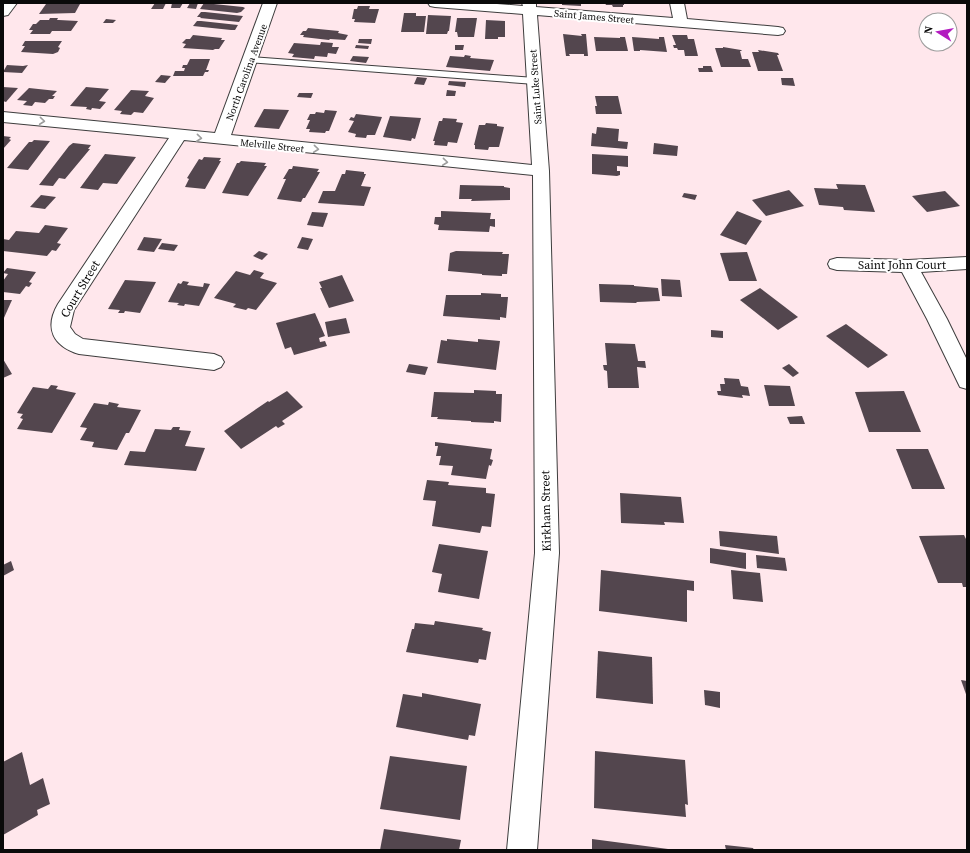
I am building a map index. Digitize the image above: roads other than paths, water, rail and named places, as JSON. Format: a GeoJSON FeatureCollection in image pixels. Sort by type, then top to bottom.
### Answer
{"type":"FeatureCollection","features":[{"type":"Feature","properties":{"kind":"street"},"geometry":{"type":"LineString","coordinates":[[3,12],[10,3]]}},
{"type":"Feature","properties":{"kind":"street","name":"North Carolina Avenue"},"geometry":{"type":"LineString","coordinates":[[221,140],[270,3]]}},
{"type":"Feature","properties":{"kind":"street","name":"Saint James Street"},"geometry":{"type":"LineString","coordinates":[[435,3],[530,7],[681,23],[778,31]]}},
{"type":"Feature","properties":{"kind":"street"},"geometry":{"type":"LineString","coordinates":[[677,3],[681,23]]}},
{"type":"Feature","properties":{"kind":"street","name":"Saint Luke Street"},"geometry":{"type":"LineString","coordinates":[[530,7],[541,171]]}},
{"type":"Feature","properties":{"kind":"street","name":"Melville Street"},"geometry":{"type":"LineString","coordinates":[[3,118],[541,171]]}},
{"type":"Feature","properties":{"kind":"street","name":"Court Street"},"geometry":{"type":"LineString","coordinates":[[179,136],[65,309],[60,321],[61,333],[69,342],[79,346],[214,362]]}},
{"type":"Feature","properties":{"kind":"street","name":"Kirkham Street"},"geometry":{"type":"LineString","coordinates":[[522,850],[547,553],[541,171]]}},
{"type":"Feature","properties":{"kind":"street","name":"Saint John Court"},"geometry":{"type":"LineString","coordinates":[[837,264],[908,266],[967,263]]}},
{"type":"Feature","properties":{"kind":"street"},"geometry":{"type":"LineString","coordinates":[[908,266],[937,319],[967,381]]}},
{"type":"Feature","properties":{"kind":"lane"},"geometry":{"type":"LineString","coordinates":[[250,60],[535,81]]}}]}
